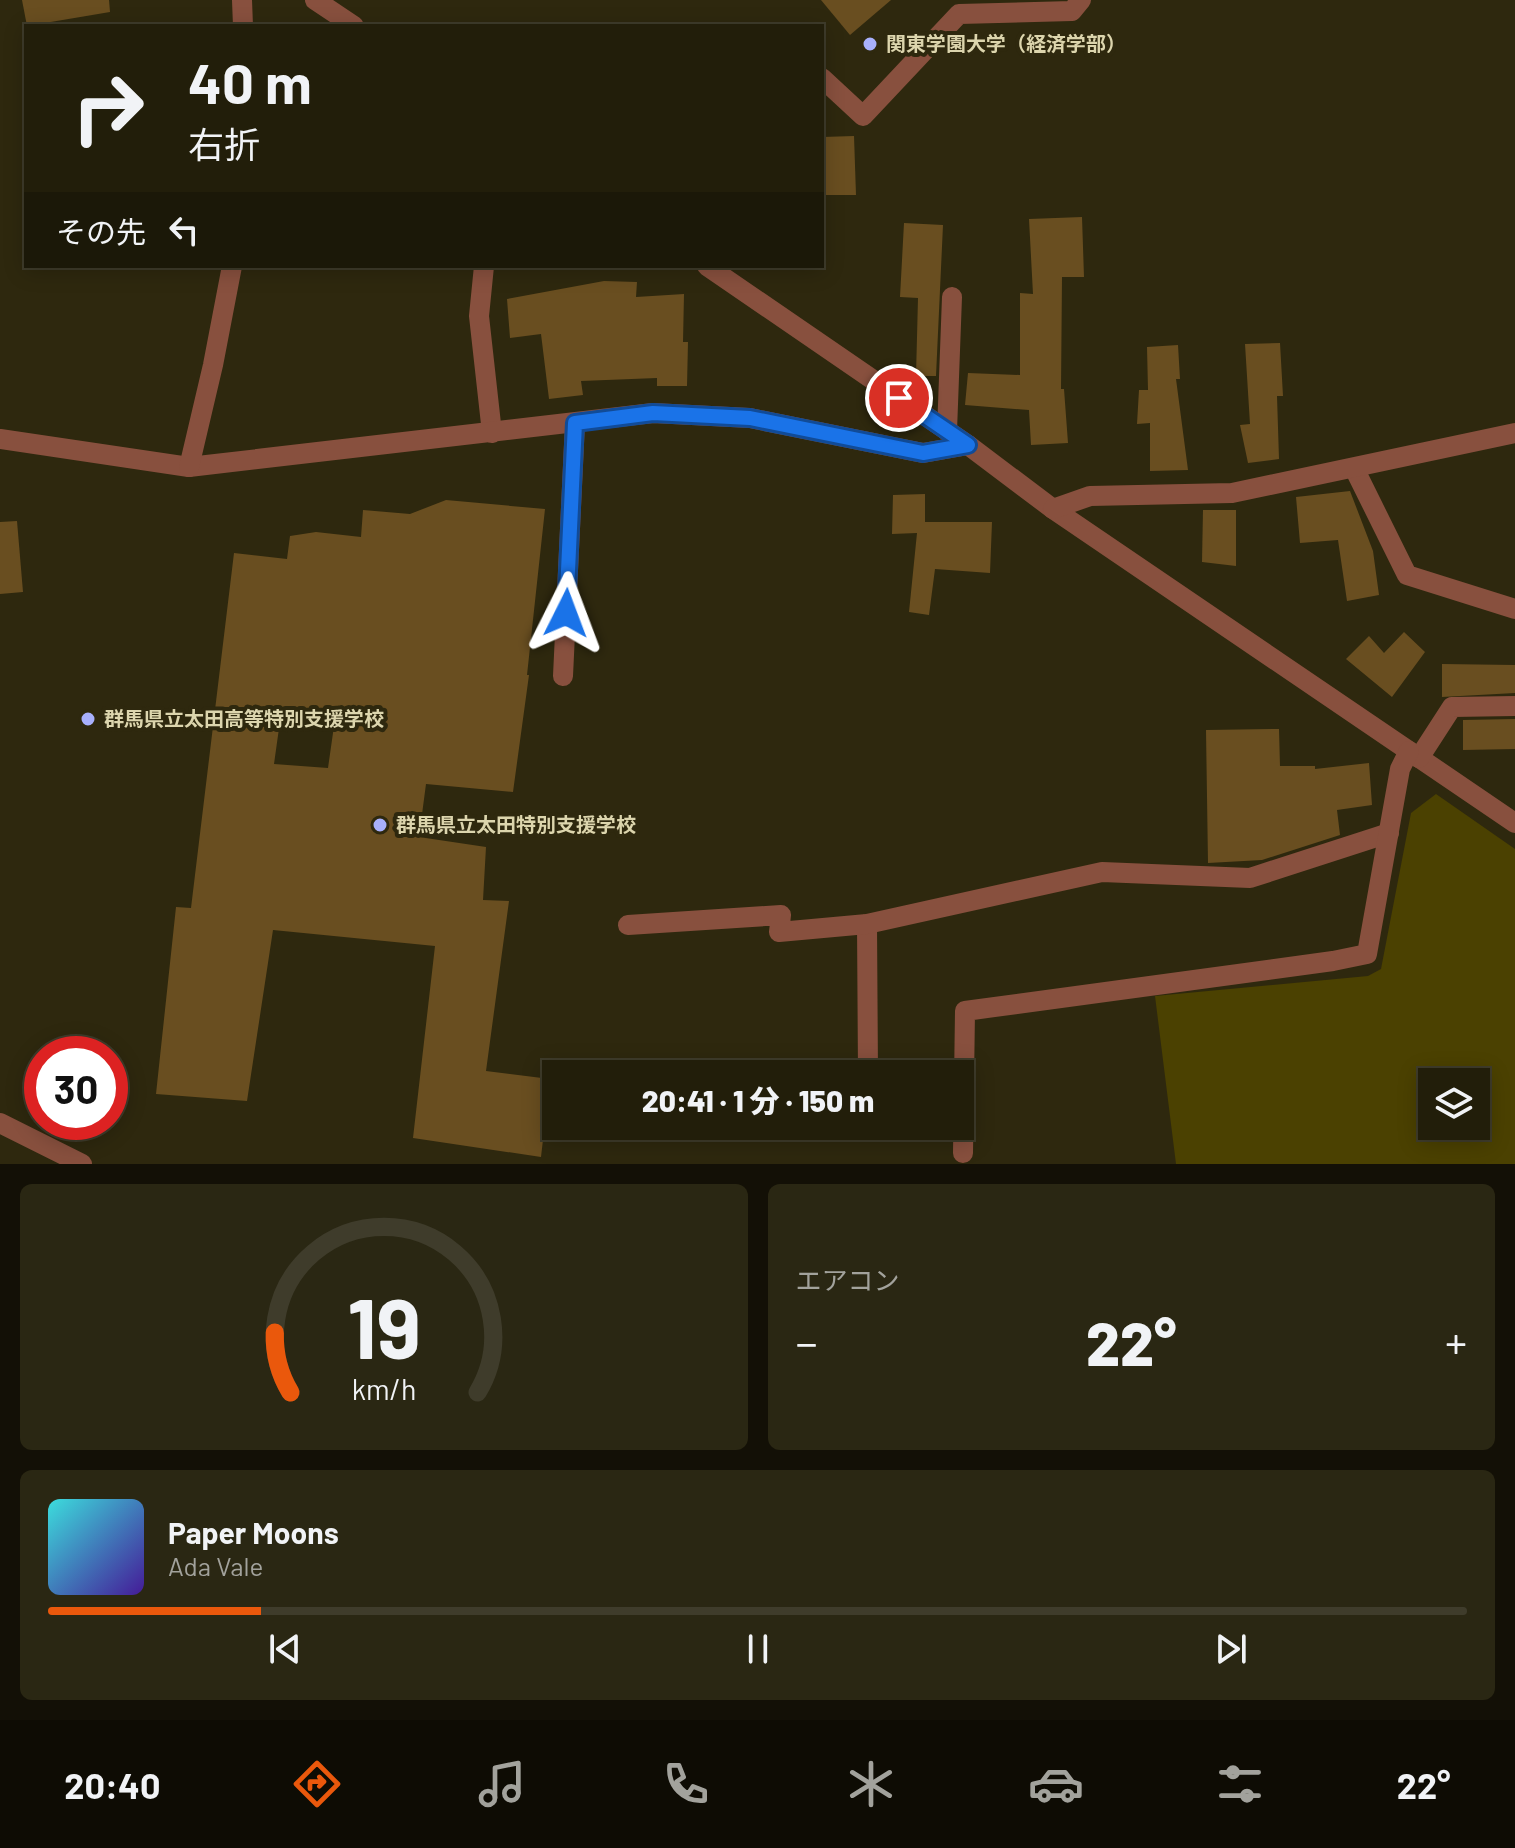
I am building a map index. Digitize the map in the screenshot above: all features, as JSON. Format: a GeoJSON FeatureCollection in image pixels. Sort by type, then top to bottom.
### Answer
{"type":"FeatureCollection","features":[{"type":"Feature","properties":{"kind":"street"},"geometry":{"type":"LineString","coordinates":[[242,0],[243,24]]}},
{"type":"Feature","properties":{"kind":"street"},"geometry":{"type":"LineString","coordinates":[[315,0],[351,24]]}},
{"type":"Feature","properties":{"kind":"street"},"geometry":{"type":"LineString","coordinates":[[824,80],[863,116],[959,14],[1072,11],[1081,0]]}},
{"type":"Feature","properties":{"kind":"street"},"geometry":{"type":"LineString","coordinates":[[189,467],[232,268]]}},
{"type":"Feature","properties":{"kind":"street"},"geometry":{"type":"LineString","coordinates":[[484,268],[479,316],[492,433]]}},
{"type":"Feature","properties":{"kind":"street"},"geometry":{"type":"LineString","coordinates":[[710,268],[968,445],[1053,509],[1515,823]]}},
{"type":"Feature","properties":{"kind":"street"},"geometry":{"type":"LineString","coordinates":[[947,431],[952,297]]}},
{"type":"Feature","properties":{"kind":"street"},"geometry":{"type":"LineString","coordinates":[[0,439],[189,467],[653,413],[750,418],[923,453],[968,445]]}},
{"type":"Feature","properties":{"kind":"street"},"geometry":{"type":"LineString","coordinates":[[563,676],[569,424]]}},
{"type":"Feature","properties":{"kind":"street"},"geometry":{"type":"LineString","coordinates":[[1053,509],[1090,496],[1232,493],[1515,433]]}},
{"type":"Feature","properties":{"kind":"street"},"geometry":{"type":"LineString","coordinates":[[1354,468],[1407,575],[1515,609]]}},
{"type":"Feature","properties":{"kind":"street"},"geometry":{"type":"LineString","coordinates":[[963,1153],[965,1011],[1367,954],[1400,769],[1452,707],[1515,706]]}},
{"type":"Feature","properties":{"kind":"street"},"geometry":{"type":"LineString","coordinates":[[628,925],[781,915],[779,932],[867,924],[1102,872],[1250,878],[1389,833]]}},
{"type":"Feature","properties":{"kind":"street"},"geometry":{"type":"LineString","coordinates":[[867,924],[868,1060]]}},
{"type":"Feature","properties":{"kind":"street"},"geometry":{"type":"LineString","coordinates":[[0,1123],[79,1163]]}},
{"type":"Feature","properties":{"kind":"shaded area"},"geometry":{"type":"Polygon","coordinates":[[[1436,794],[1515,849],[1515,1164],[1176,1164],[1155,996],[1368,976],[1381,969],[1411,813],[1436,794]]]}},
{"type":"Feature","properties":{"kind":"building"},"geometry":{"type":"Polygon","coordinates":[[[22,0],[109,0],[110,12],[27,24],[22,0]]]}},
{"type":"Feature","properties":{"kind":"building"},"geometry":{"type":"Polygon","coordinates":[[[821,0],[891,0],[850,35],[821,0]]]}},
{"type":"Feature","properties":{"kind":"building"},"geometry":{"type":"Polygon","coordinates":[[[854,136],[856,195],[824,195],[824,137],[854,136]]]}},
{"type":"Feature","properties":{"kind":"building"},"geometry":{"type":"Polygon","coordinates":[[[1082,217],[1084,277],[1062,277],[1061,389],[1064,389],[1068,443],[1031,445],[1029,410],[965,405],[968,373],[1020,375],[1020,293],[1033,294],[1029,219],[1082,217]]]}},
{"type":"Feature","properties":{"kind":"building"},"geometry":{"type":"Polygon","coordinates":[[[904,223],[943,225],[936,376],[916,376],[918,298],[900,297],[904,223]]]}},
{"type":"Feature","properties":{"kind":"building"},"geometry":{"type":"Polygon","coordinates":[[[604,281],[637,282],[636,297],[684,294],[683,342],[688,342],[687,386],[657,386],[657,378],[581,381],[583,395],[549,399],[541,334],[510,338],[507,299],[604,281]]]}},
{"type":"Feature","properties":{"kind":"building"},"geometry":{"type":"Polygon","coordinates":[[[1280,343],[1283,396],[1277,396],[1279,459],[1248,463],[1240,425],[1250,424],[1245,344],[1280,343]]]}},
{"type":"Feature","properties":{"kind":"building"},"geometry":{"type":"Polygon","coordinates":[[[1178,345],[1180,379],[1176,379],[1188,470],[1150,471],[1150,423],[1137,424],[1139,390],[1148,390],[1147,347],[1178,345]]]}},
{"type":"Feature","properties":{"kind":"building"},"geometry":{"type":"Polygon","coordinates":[[[1350,491],[1373,551],[1379,595],[1347,601],[1338,540],[1300,543],[1296,497],[1350,491]]]}},
{"type":"Feature","properties":{"kind":"building"},"geometry":{"type":"Polygon","coordinates":[[[925,494],[925,522],[992,522],[990,573],[935,569],[929,615],[909,612],[917,533],[892,534],[893,495],[925,494]]]}},
{"type":"Feature","properties":{"kind":"building"},"geometry":{"type":"Polygon","coordinates":[[[446,500],[545,509],[529,675],[513,792],[426,784],[419,837],[486,847],[483,900],[509,901],[486,1071],[542,1078],[541,1157],[413,1138],[435,946],[273,930],[247,1101],[156,1094],[176,907],[191,908],[234,553],[287,559],[290,536],[316,532],[361,537],[363,510],[410,514],[446,500]],[[281,714],[274,764],[328,768],[335,719],[281,714]]]}},
{"type":"Feature","properties":{"kind":"building"},"geometry":{"type":"Polygon","coordinates":[[[1203,510],[1236,510],[1236,566],[1202,562],[1203,510]]]}},
{"type":"Feature","properties":{"kind":"building"},"geometry":{"type":"Polygon","coordinates":[[[17,521],[23,592],[0,594],[0,522],[17,521]]]}},
{"type":"Feature","properties":{"kind":"building"},"geometry":{"type":"Polygon","coordinates":[[[1404,632],[1425,652],[1392,697],[1346,659],[1369,636],[1384,653],[1404,632]]]}},
{"type":"Feature","properties":{"kind":"building"},"geometry":{"type":"Polygon","coordinates":[[[1442,664],[1515,665],[1515,693],[1442,697],[1442,664]]]}},
{"type":"Feature","properties":{"kind":"building"},"geometry":{"type":"Polygon","coordinates":[[[1515,719],[1515,749],[1463,750],[1463,720],[1515,719]]]}},
{"type":"Feature","properties":{"kind":"building"},"geometry":{"type":"Polygon","coordinates":[[[1279,729],[1280,766],[1315,766],[1315,769],[1369,763],[1372,805],[1337,810],[1340,835],[1262,860],[1208,863],[1206,730],[1279,729]]]}},
{"type":"Feature","properties":{"kind":"place","name":"関東学園大学（経済学部）"},"geometry":{"type":"Point","coordinates":[870,44]}},
{"type":"Feature","properties":{"kind":"place","name":"群馬県立太田高等特別支援学校"},"geometry":{"type":"Point","coordinates":[88,719]}},
{"type":"Feature","properties":{"kind":"place","name":"群馬県立太田特別支援学校"},"geometry":{"type":"Point","coordinates":[380,825]}},
{"type":"Feature","properties":{"kind":"route"},"geometry":{"type":"LineString","coordinates":[[566,613],[575,423],[653,413],[750,418],[923,453],[968,445],[899,398]]}}]}
